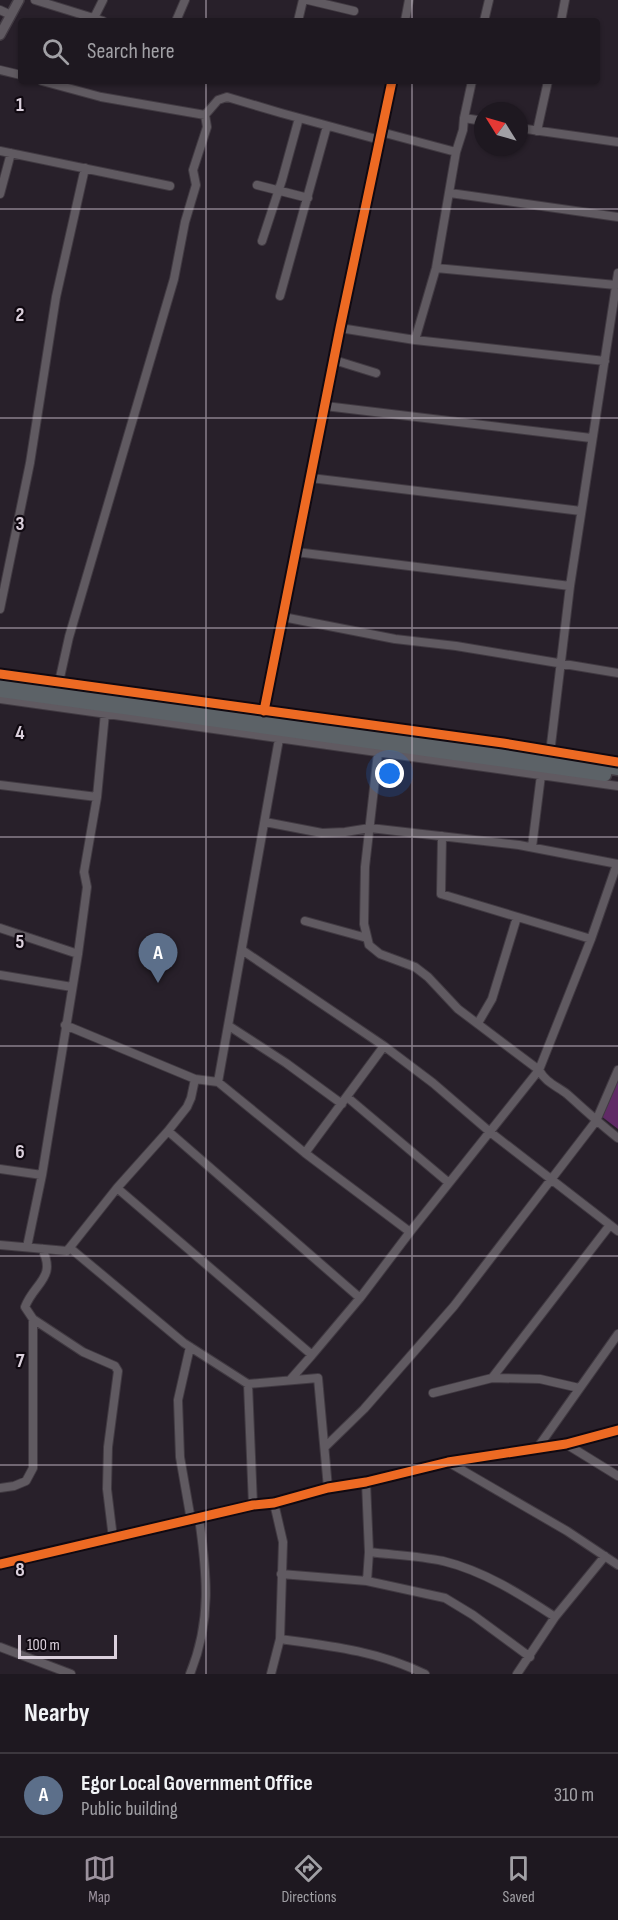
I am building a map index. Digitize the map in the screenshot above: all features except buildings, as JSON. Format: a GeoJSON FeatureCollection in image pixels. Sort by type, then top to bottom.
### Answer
{"type":"FeatureCollection","features":[{"type":"Feature","properties":{"kind":"highway"},"geometry":{"type":"LineString","coordinates":[[0,682],[550,754],[618,769]]}},
{"type":"Feature","properties":{"kind":"highway"},"geometry":{"type":"LineString","coordinates":[[0,691],[618,777]]}},
{"type":"Feature","properties":{"kind":"street"},"geometry":{"type":"LineString","coordinates":[[0,35],[19,0]]}},
{"type":"Feature","properties":{"kind":"street"},"geometry":{"type":"LineString","coordinates":[[35,0],[94,18],[103,0]]}},
{"type":"Feature","properties":{"kind":"street"},"geometry":{"type":"LineString","coordinates":[[177,18],[185,0]]}},
{"type":"Feature","properties":{"kind":"street"},"geometry":{"type":"LineString","coordinates":[[299,18],[303,0]]}},
{"type":"Feature","properties":{"kind":"street"},"geometry":{"type":"LineString","coordinates":[[308,0],[354,11]]}},
{"type":"Feature","properties":{"kind":"street"},"geometry":{"type":"LineString","coordinates":[[406,18],[409,0]]}},
{"type":"Feature","properties":{"kind":"street"},"geometry":{"type":"LineString","coordinates":[[485,18],[489,0]]}},
{"type":"Feature","properties":{"kind":"street"},"geometry":{"type":"LineString","coordinates":[[562,18],[565,0]]}},
{"type":"Feature","properties":{"kind":"street"},"geometry":{"type":"LineString","coordinates":[[0,10],[11,15]]}},
{"type":"Feature","properties":{"kind":"street"},"geometry":{"type":"LineString","coordinates":[[0,70],[18,74]]}},
{"type":"Feature","properties":{"kind":"street"},"geometry":{"type":"LineString","coordinates":[[53,84],[101,97],[205,115]]}},
{"type":"Feature","properties":{"kind":"street"},"geometry":{"type":"LineString","coordinates":[[264,711],[391,84]]}},
{"type":"Feature","properties":{"kind":"street"},"geometry":{"type":"LineString","coordinates":[[415,340],[436,268],[456,152],[464,130],[464,118],[471,84]]}},
{"type":"Feature","properties":{"kind":"street"},"geometry":{"type":"LineString","coordinates":[[537,131],[547,84]]}},
{"type":"Feature","properties":{"kind":"street"},"geometry":{"type":"LineString","coordinates":[[205,115],[218,100],[228,97],[327,126],[456,152]]}},
{"type":"Feature","properties":{"kind":"street"},"geometry":{"type":"LineString","coordinates":[[58,682],[69,637],[174,279],[196,185],[193,170],[207,127],[205,115]]}},
{"type":"Feature","properties":{"kind":"street"},"geometry":{"type":"LineString","coordinates":[[262,241],[279,191],[299,118]]}},
{"type":"Feature","properties":{"kind":"street"},"geometry":{"type":"LineString","coordinates":[[464,118],[474,120]]}},
{"type":"Feature","properties":{"kind":"street"},"geometry":{"type":"LineString","coordinates":[[280,296],[327,126]]}},
{"type":"Feature","properties":{"kind":"street"},"geometry":{"type":"LineString","coordinates":[[528,130],[618,141]]}},
{"type":"Feature","properties":{"kind":"street"},"geometry":{"type":"LineString","coordinates":[[0,151],[170,186]]}},
{"type":"Feature","properties":{"kind":"street"},"geometry":{"type":"LineString","coordinates":[[0,194],[10,153]]}},
{"type":"Feature","properties":{"kind":"street"},"geometry":{"type":"LineString","coordinates":[[0,609],[2,589],[30,463],[56,297],[85,168]]}},
{"type":"Feature","properties":{"kind":"street"},"geometry":{"type":"LineString","coordinates":[[256,185],[308,198]]}},
{"type":"Feature","properties":{"kind":"street"},"geometry":{"type":"LineString","coordinates":[[450,193],[618,217]]}},
{"type":"Feature","properties":{"kind":"street"},"geometry":{"type":"LineString","coordinates":[[436,268],[616,285]]}},
{"type":"Feature","properties":{"kind":"street"},"geometry":{"type":"LineString","coordinates":[[550,754],[570,586],[591,438],[616,300],[618,273]]}},
{"type":"Feature","properties":{"kind":"street"},"geometry":{"type":"LineString","coordinates":[[340,328],[415,340],[605,361]]}},
{"type":"Feature","properties":{"kind":"street"},"geometry":{"type":"LineString","coordinates":[[334,360],[376,373]]}},
{"type":"Feature","properties":{"kind":"street"},"geometry":{"type":"LineString","coordinates":[[325,406],[591,438]]}},
{"type":"Feature","properties":{"kind":"street"},"geometry":{"type":"LineString","coordinates":[[311,478],[581,511]]}},
{"type":"Feature","properties":{"kind":"street"},"geometry":{"type":"LineString","coordinates":[[296,552],[570,586]]}},
{"type":"Feature","properties":{"kind":"street"},"geometry":{"type":"LineString","coordinates":[[283,618],[395,639],[456,646],[618,673]]}},
{"type":"Feature","properties":{"kind":"street"},"geometry":{"type":"LineString","coordinates":[[0,674],[618,762]]}},
{"type":"Feature","properties":{"kind":"street"},"geometry":{"type":"LineString","coordinates":[[0,699],[618,786]]}},
{"type":"Feature","properties":{"kind":"street"},"geometry":{"type":"LineString","coordinates":[[27,1247],[42,1175],[78,954],[87,887],[84,872],[98,797],[105,713]]}},
{"type":"Feature","properties":{"kind":"street"},"geometry":{"type":"LineString","coordinates":[[218,1082],[279,739]]}},
{"type":"Feature","properties":{"kind":"street"},"geometry":{"type":"LineString","coordinates":[[378,753],[365,867],[364,924],[369,945],[380,954],[414,968],[428,977],[458,1009],[540,1070],[543,1077],[565,1092],[596,1121],[618,1137]]}},
{"type":"Feature","properties":{"kind":"street"},"geometry":{"type":"LineString","coordinates":[[532,847],[541,776]]}},
{"type":"Feature","properties":{"kind":"street"},"geometry":{"type":"LineString","coordinates":[[0,785],[98,797]]}},
{"type":"Feature","properties":{"kind":"street"},"geometry":{"type":"LineString","coordinates":[[265,822],[322,833],[370,828],[442,836],[532,847],[617,864],[591,939],[540,1070],[360,1298],[290,1380]]}},
{"type":"Feature","properties":{"kind":"street"},"geometry":{"type":"LineString","coordinates":[[442,836],[441,894],[591,939]]}},
{"type":"Feature","properties":{"kind":"street"},"geometry":{"type":"LineString","coordinates":[[478,1023],[492,999],[517,917]]}},
{"type":"Feature","properties":{"kind":"street"},"geometry":{"type":"LineString","coordinates":[[305,921],[367,938]]}},
{"type":"Feature","properties":{"kind":"street"},"geometry":{"type":"LineString","coordinates":[[0,928],[78,954]]}},
{"type":"Feature","properties":{"kind":"street"},"geometry":{"type":"LineString","coordinates":[[242,950],[384,1046],[618,1232]]}},
{"type":"Feature","properties":{"kind":"street"},"geometry":{"type":"LineString","coordinates":[[0,975],[72,987]]}},
{"type":"Feature","properties":{"kind":"street"},"geometry":{"type":"LineString","coordinates":[[65,1025],[195,1079],[218,1082],[305,1153],[410,1232]]}},
{"type":"Feature","properties":{"kind":"street"},"geometry":{"type":"LineString","coordinates":[[229,1026],[345,1101],[449,1184]]}},
{"type":"Feature","properties":{"kind":"street"},"geometry":{"type":"LineString","coordinates":[[305,1153],[384,1046]]}},
{"type":"Feature","properties":{"kind":"street"},"geometry":{"type":"LineString","coordinates":[[326,1447],[364,1409],[454,1306],[596,1121],[618,1070]]}},
{"type":"Feature","properties":{"kind":"street"},"geometry":{"type":"LineString","coordinates":[[0,1245],[62,1251],[70,1248],[117,1188],[187,1107],[195,1079]]}},
{"type":"Feature","properties":{"kind":"street"},"geometry":{"type":"LineString","coordinates":[[168,1131],[360,1298]]}},
{"type":"Feature","properties":{"kind":"street"},"geometry":{"type":"LineString","coordinates":[[0,1169],[42,1175]]}},
{"type":"Feature","properties":{"kind":"street"},"geometry":{"type":"LineString","coordinates":[[117,1188],[312,1355]]}},
{"type":"Feature","properties":{"kind":"street"},"geometry":{"type":"LineString","coordinates":[[492,1378],[610,1225]]}},
{"type":"Feature","properties":{"kind":"street"},"geometry":{"type":"LineString","coordinates":[[70,1248],[190,1347],[248,1384],[314,1377],[319,1381],[320,1417],[326,1447],[328,1488]]}},
{"type":"Feature","properties":{"kind":"street"},"geometry":{"type":"LineString","coordinates":[[42,1249],[48,1261],[47,1269],[44,1279],[25,1306],[33,1319],[83,1352],[115,1366],[118,1371],[108,1447],[107,1489],[113,1538]]}},
{"type":"Feature","properties":{"kind":"street"},"geometry":{"type":"LineString","coordinates":[[0,1488],[26,1481],[33,1468],[33,1319]]}},
{"type":"Feature","properties":{"kind":"street"},"geometry":{"type":"LineString","coordinates":[[536,1450],[618,1334]]}},
{"type":"Feature","properties":{"kind":"street"},"geometry":{"type":"LineString","coordinates":[[190,1347],[178,1400],[180,1457],[206,1568],[206,1609],[198,1656],[190,1674]]}},
{"type":"Feature","properties":{"kind":"street"},"geometry":{"type":"LineString","coordinates":[[433,1393],[492,1378],[540,1379],[579,1388]]}},
{"type":"Feature","properties":{"kind":"street"},"geometry":{"type":"LineString","coordinates":[[248,1384],[253,1505]]}},
{"type":"Feature","properties":{"kind":"street"},"geometry":{"type":"LineString","coordinates":[[0,1564],[253,1505],[274,1503],[328,1488],[366,1482],[448,1462],[567,1444],[618,1430]]}},
{"type":"Feature","properties":{"kind":"street"},"geometry":{"type":"LineString","coordinates":[[567,1444],[618,1476]]}},
{"type":"Feature","properties":{"kind":"street"},"geometry":{"type":"LineString","coordinates":[[448,1462],[567,1531],[618,1565]]}},
{"type":"Feature","properties":{"kind":"street"},"geometry":{"type":"LineString","coordinates":[[366,1482],[368,1581]]}},
{"type":"Feature","properties":{"kind":"street"},"geometry":{"type":"LineString","coordinates":[[271,1674],[280,1639],[283,1542],[274,1503]]}},
{"type":"Feature","properties":{"kind":"street"},"geometry":{"type":"LineString","coordinates":[[369,1552],[442,1561],[478,1573],[518,1592],[555,1617]]}},
{"type":"Feature","properties":{"kind":"street"},"geometry":{"type":"LineString","coordinates":[[517,1674],[555,1617],[605,1556]]}},
{"type":"Feature","properties":{"kind":"street"},"geometry":{"type":"LineString","coordinates":[[281,1574],[368,1581],[445,1598],[530,1657]]}},
{"type":"Feature","properties":{"kind":"street"},"geometry":{"type":"LineString","coordinates":[[280,1639],[354,1650],[400,1662],[425,1674]]}},
{"type":"Feature","properties":{"kind":"street"},"geometry":{"type":"LineString","coordinates":[[0,1647],[71,1674]]}},
{"type":"Feature","properties":{"kind":"shaded area"},"geometry":{"type":"Polygon","coordinates":[[[618,1079],[618,1129],[601,1116],[618,1079]]]}},
{"type":"Feature","properties":{"kind":"cycle path"},"geometry":{"type":"LineString","coordinates":[[264,711],[391,84]]}},
{"type":"Feature","properties":{"kind":"cycle path"},"geometry":{"type":"LineString","coordinates":[[0,674],[503,743],[618,762]]}},
{"type":"Feature","properties":{"kind":"cycle path"},"geometry":{"type":"LineString","coordinates":[[0,1564],[253,1505],[274,1503],[328,1488],[366,1482],[448,1462],[566,1444],[618,1430]]}},
{"type":"Feature","properties":{"kind":"place","name":"Egor Local Government Office"},"geometry":{"type":"Point","coordinates":[158,983]}}]}
